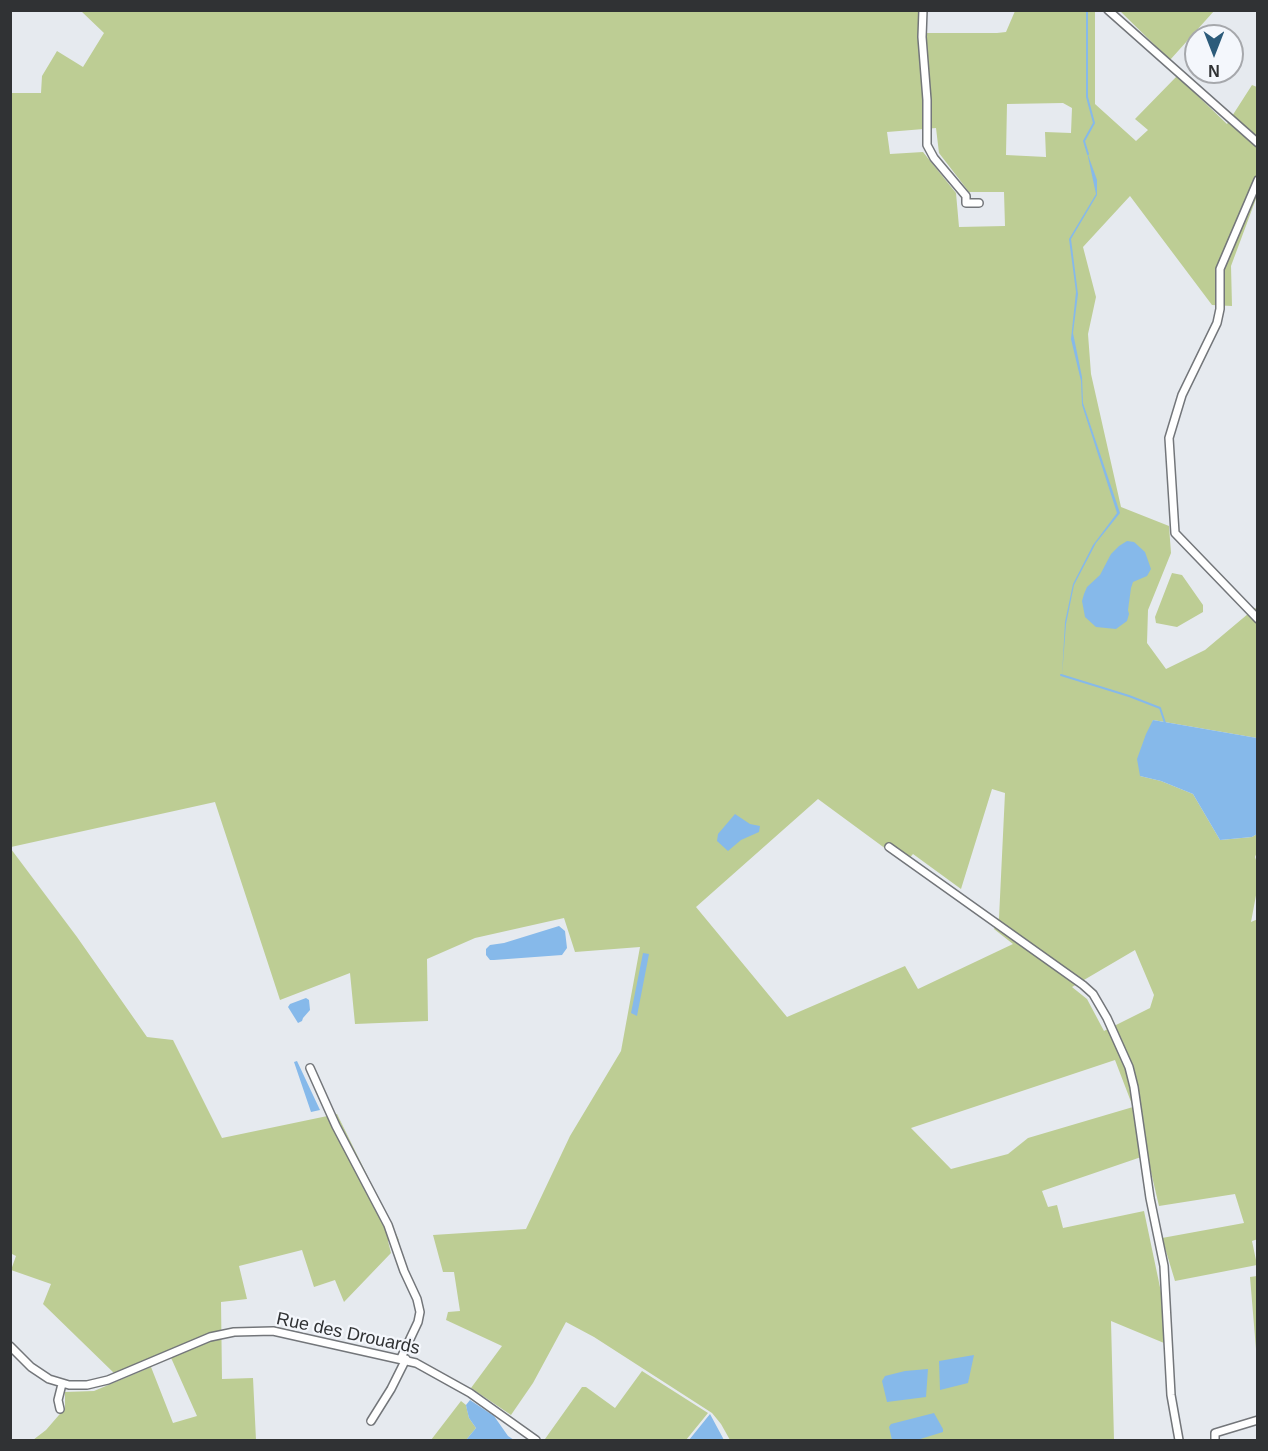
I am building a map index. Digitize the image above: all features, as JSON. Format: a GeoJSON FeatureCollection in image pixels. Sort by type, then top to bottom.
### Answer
{"type":"FeatureCollection","features":[{"type":"Feature","properties":{"kind":"street"},"geometry":{"type":"LineString","coordinates":[[923,10],[927,145],[934,158],[966,196],[966,203],[979,202]]}},
{"type":"Feature","properties":{"kind":"street"},"geometry":{"type":"LineString","coordinates":[[1108,10],[1257,143]]}},
{"type":"Feature","properties":{"kind":"street"},"geometry":{"type":"LineString","coordinates":[[1257,180],[1220,270],[1220,309],[1217,323],[1182,395],[1168,438],[1175,532],[1257,619]]}},
{"type":"Feature","properties":{"kind":"street"},"geometry":{"type":"LineString","coordinates":[[889,847],[1083,985],[1093,994],[1107,1018],[1129,1067],[1134,1088],[1150,1198],[1164,1266],[1171,1395],[1179,1440]]}},
{"type":"Feature","properties":{"kind":"street"},"geometry":{"type":"LineString","coordinates":[[310,1068],[336,1126],[388,1225],[420,1312],[391,1389],[371,1421]]}},
{"type":"Feature","properties":{"kind":"street","name":"Rue des Drouards"},"geometry":{"type":"LineString","coordinates":[[10,1346],[41,1375],[62,1384],[77,1386],[97,1384],[210,1337],[234,1332],[273,1331],[403,1359],[431,1370],[457,1384],[536,1440]]}},
{"type":"Feature","properties":{"kind":"street"},"geometry":{"type":"LineString","coordinates":[[60,1409],[58,1400],[62,1384]]}},
{"type":"Feature","properties":{"kind":"street"},"geometry":{"type":"LineString","coordinates":[[1215,1440],[1215,1433],[1257,1420]]}},
{"type":"Feature","properties":{"kind":"green space"},"geometry":{"type":"Polygon","coordinates":[[[920,10],[918,33],[997,33],[1006,32],[1015,11],[1095,11],[1095,104],[1136,141],[1148,130],[1135,119],[1177,76],[1227,124],[1252,85],[1257,87],[1257,196],[1231,266],[1232,306],[1212,305],[1130,196],[1083,247],[1096,297],[1088,334],[1091,374],[1121,507],[1169,526],[1171,553],[1148,610],[1147,643],[1166,669],[1205,650],[1255,608],[1258,610],[1257,738],[1153,720],[1140,776],[1161,781],[1193,794],[1220,840],[1252,837],[1257,834],[1255,857],[1257,890],[1251,922],[1258,919],[1258,1239],[1252,1241],[1257,1265],[1175,1281],[1162,1238],[1244,1223],[1235,1194],[1159,1206],[1147,1155],[1042,1191],[1048,1207],[1057,1205],[1063,1228],[1144,1211],[1161,1292],[1164,1343],[1111,1321],[1114,1440],[730,1440],[712,1413],[594,1337],[566,1322],[533,1383],[511,1415],[471,1388],[502,1346],[446,1320],[448,1312],[460,1311],[454,1272],[443,1272],[433,1235],[526,1229],[570,1136],[621,1051],[640,947],[575,952],[564,918],[475,938],[427,959],[428,1021],[355,1024],[350,973],[280,1000],[215,802],[11,847],[11,93],[41,93],[42,76],[57,51],[83,67],[104,33],[81,11],[920,10]],[[1063,103],[1007,104],[1006,155],[1046,157],[1045,132],[1071,133],[1072,108],[1063,103]],[[936,128],[887,132],[890,154],[923,152],[956,193],[959,227],[1005,226],[1004,192],[969,192],[939,153],[936,128]],[[992,789],[961,889],[913,854],[905,863],[818,799],[696,907],[787,1017],[905,966],[918,989],[1013,944],[994,929],[999,918],[1005,793],[992,789]],[[1135,950],[1072,987],[1087,999],[1104,1031],[1150,1008],[1154,995],[1135,950]],[[1115,1060],[911,1128],[951,1169],[1008,1154],[1028,1138],[1133,1107],[1115,1060]]]}},
{"type":"Feature","properties":{"kind":"green space"},"geometry":{"type":"Polygon","coordinates":[[[1120,11],[1214,11],[1202,24],[1184,24],[1184,44],[1170,60],[1120,11]]]}},
{"type":"Feature","properties":{"kind":"green space"},"geometry":{"type":"Polygon","coordinates":[[[1172,573],[1182,575],[1203,605],[1203,612],[1177,627],[1156,623],[1155,617],[1172,573]]]}},
{"type":"Feature","properties":{"kind":"green space"},"geometry":{"type":"Polygon","coordinates":[[[11,849],[77,937],[147,1037],[173,1040],[222,1138],[337,1114],[399,1240],[388,1241],[391,1253],[344,1302],[335,1280],[314,1287],[302,1250],[239,1266],[247,1299],[221,1302],[222,1379],[253,1378],[256,1440],[33,1440],[46,1430],[65,1408],[65,1392],[94,1391],[151,1367],[173,1423],[197,1416],[168,1351],[115,1374],[43,1304],[51,1284],[11,1270],[16,1256],[10,1253],[11,849]]]}},
{"type":"Feature","properties":{"kind":"green space"},"geometry":{"type":"Polygon","coordinates":[[[1257,1276],[1258,1349],[1256,1349],[1250,1277],[1257,1276]]]}},
{"type":"Feature","properties":{"kind":"green space"},"geometry":{"type":"Polygon","coordinates":[[[642,1371],[708,1413],[686,1440],[545,1439],[582,1387],[586,1387],[615,1408],[642,1371]]]}},
{"type":"Feature","properties":{"kind":"green space"},"geometry":{"type":"Polygon","coordinates":[[[461,1401],[466,1405],[469,1418],[476,1428],[466,1440],[431,1440],[461,1401]]]}},
{"type":"Feature","properties":{"kind":"water"},"geometry":{"type":"Polygon","coordinates":[[[1087,152],[1097,180],[1097,195],[1071,239],[1078,294],[1073,333],[1082,377],[1083,403],[1120,513],[1096,543],[1074,585],[1066,624],[1062,676],[1065,622],[1073,584],[1093,545],[1117,513],[1082,405],[1081,381],[1071,339],[1076,292],[1069,239],[1096,194],[1087,152]]]}},
{"type":"Feature","properties":{"kind":"water"},"geometry":{"type":"Polygon","coordinates":[[[1127,541],[1134,542],[1145,552],[1151,569],[1147,576],[1133,582],[1127,621],[1116,629],[1096,627],[1085,617],[1082,601],[1084,594],[1087,587],[1100,575],[1111,554],[1127,541]]]}},
{"type":"Feature","properties":{"kind":"water"},"geometry":{"type":"Polygon","coordinates":[[[1153,720],[1257,738],[1257,834],[1252,837],[1220,840],[1193,794],[1161,781],[1140,776],[1137,759],[1153,720]]]}},
{"type":"Feature","properties":{"kind":"water"},"geometry":{"type":"Polygon","coordinates":[[[735,814],[750,824],[760,826],[759,832],[741,840],[728,851],[717,841],[718,834],[735,814]]]}},
{"type":"Feature","properties":{"kind":"water"},"geometry":{"type":"Polygon","coordinates":[[[559,926],[565,931],[567,948],[562,955],[490,960],[486,955],[486,949],[490,945],[559,926]]]}},
{"type":"Feature","properties":{"kind":"water"},"geometry":{"type":"Polygon","coordinates":[[[643,953],[649,954],[637,1016],[631,1013],[643,953]]]}},
{"type":"Feature","properties":{"kind":"water"},"geometry":{"type":"Polygon","coordinates":[[[306,998],[309,1000],[310,1010],[298,1023],[288,1007],[306,998]]]}},
{"type":"Feature","properties":{"kind":"water"},"geometry":{"type":"Polygon","coordinates":[[[297,1061],[320,1110],[311,1112],[294,1062],[297,1061]]]}},
{"type":"Feature","properties":{"kind":"water"},"geometry":{"type":"Polygon","coordinates":[[[974,1355],[968,1383],[940,1390],[939,1361],[974,1355]]]}},
{"type":"Feature","properties":{"kind":"water"},"geometry":{"type":"Polygon","coordinates":[[[928,1369],[926,1397],[887,1402],[882,1381],[885,1376],[928,1369]]]}},
{"type":"Feature","properties":{"kind":"water"},"geometry":{"type":"Polygon","coordinates":[[[470,1400],[494,1416],[508,1436],[514,1440],[466,1440],[476,1428],[467,1410],[466,1405],[470,1400]]]}},
{"type":"Feature","properties":{"kind":"water"},"geometry":{"type":"Polygon","coordinates":[[[934,1413],[943,1432],[917,1440],[892,1440],[889,1427],[891,1424],[934,1413]]]}},
{"type":"Feature","properties":{"kind":"water"},"geometry":{"type":"Polygon","coordinates":[[[710,1414],[724,1440],[689,1440],[710,1414]]]}},
{"type":"Feature","properties":{"kind":"waterway"},"geometry":{"type":"LineString","coordinates":[[1087,10],[1087,97],[1094,123],[1084,141],[1088,154]]}},
{"type":"Feature","properties":{"kind":"waterway"},"geometry":{"type":"LineString","coordinates":[[1061,675],[1160,708],[1165,723]]}}]}
